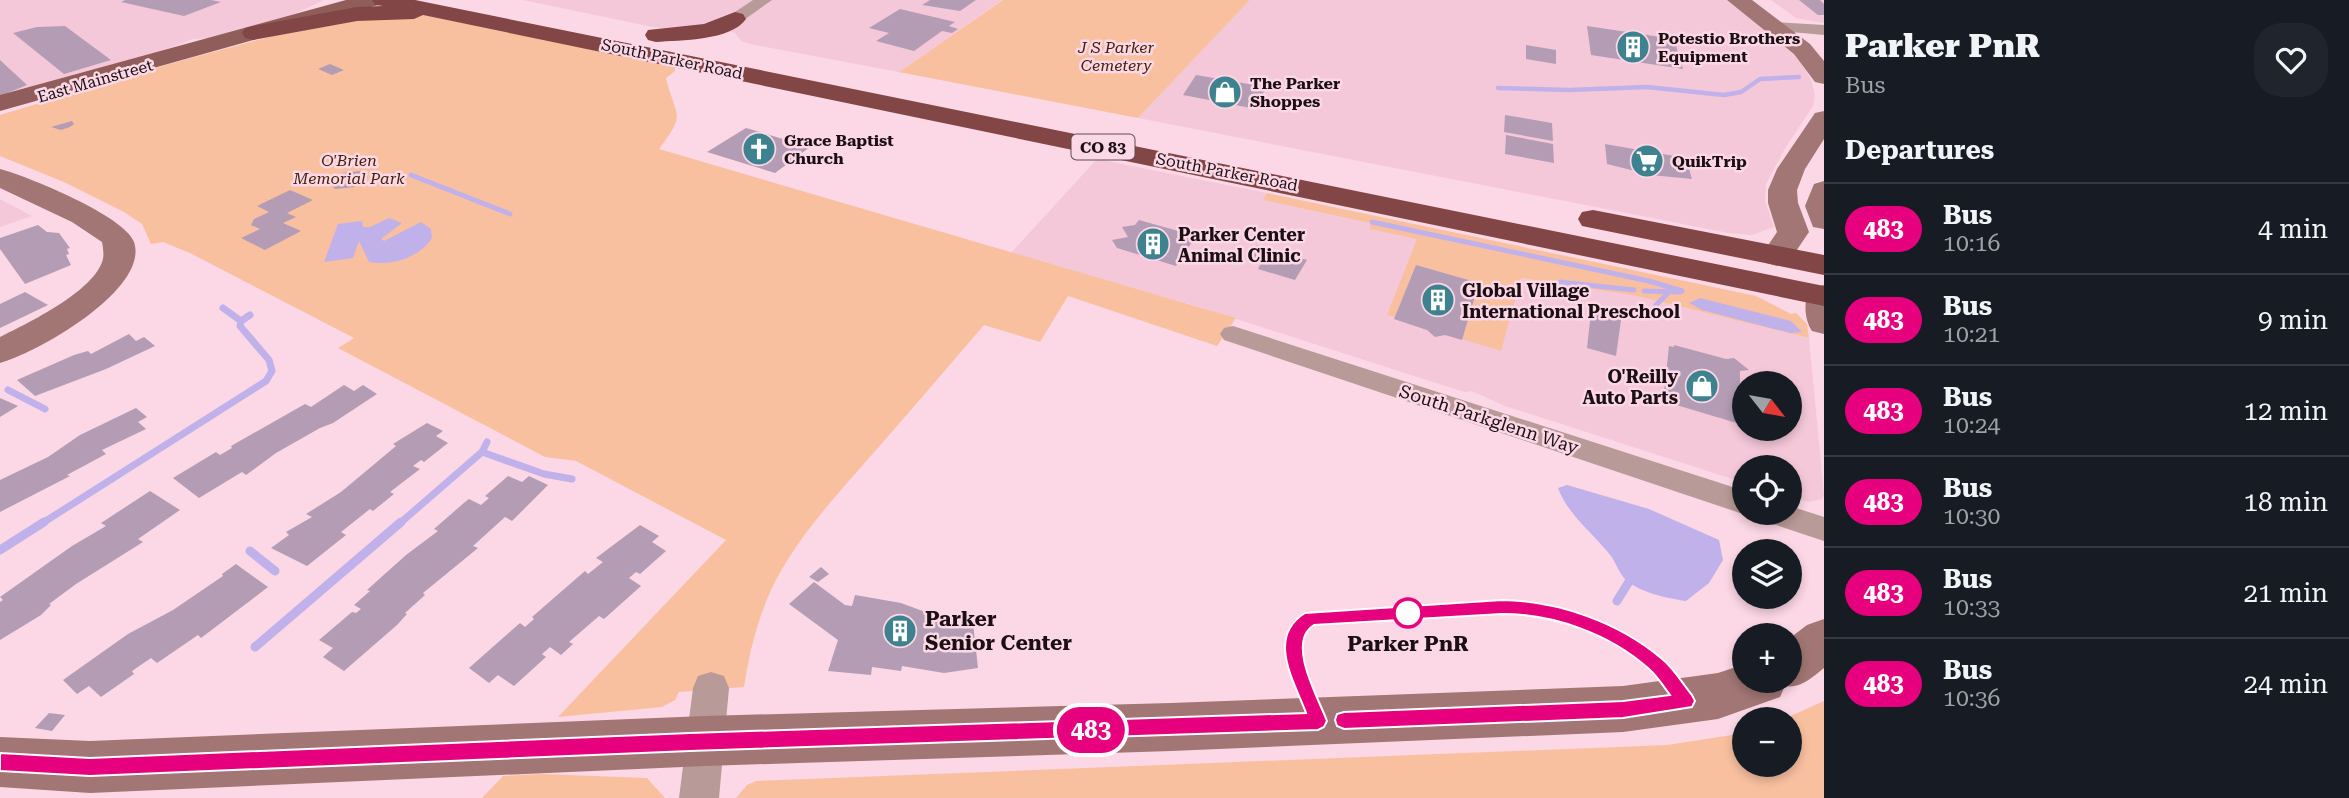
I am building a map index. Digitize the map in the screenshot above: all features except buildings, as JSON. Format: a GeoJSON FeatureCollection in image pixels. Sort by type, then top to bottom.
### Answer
{"type":"FeatureCollection","features":[{"type":"Feature","properties":{"kind":"highway","name":"South Parker Road"},"geometry":{"type":"LineString","coordinates":[[383,0],[1131,152],[1209,158],[1272,167],[1757,266],[1824,291]]}},
{"type":"Feature","properties":{"kind":"highway","name":"South Parker Road"},"geometry":{"type":"LineString","coordinates":[[479,0],[1215,144]]}},
{"type":"Feature","properties":{"kind":"highway"},"geometry":{"type":"LineString","coordinates":[[253,33],[365,13],[451,14]]}},
{"type":"Feature","properties":{"kind":"highway"},"geometry":{"type":"LineString","coordinates":[[656,35],[708,31],[735,19]]}},
{"type":"Feature","properties":{"kind":"highway"},"geometry":{"type":"LineString","coordinates":[[733,45],[723,37],[722,32],[735,19]]}},
{"type":"Feature","properties":{"kind":"highway"},"geometry":{"type":"LineString","coordinates":[[1567,214],[1777,256],[1824,291]]}},
{"type":"Feature","properties":{"kind":"main road","name":"East Mainstreet"},"geometry":{"type":"LineString","coordinates":[[0,103],[370,0]]}},
{"type":"Feature","properties":{"kind":"main road","name":"East Mainstreet"},"geometry":{"type":"LineString","coordinates":[[0,109],[175,58],[189,51]]}},
{"type":"Feature","properties":{"kind":"street"},"geometry":{"type":"LineString","coordinates":[[735,19],[764,0]]}},
{"type":"Feature","properties":{"kind":"street"},"geometry":{"type":"LineString","coordinates":[[1738,0],[1808,54],[1824,77]]}},
{"type":"Feature","properties":{"kind":"street"},"geometry":{"type":"LineString","coordinates":[[1760,0],[1813,30],[1824,47]]}},
{"type":"Feature","properties":{"kind":"street"},"geometry":{"type":"LineString","coordinates":[[1776,27],[1813,30]]}},
{"type":"Feature","properties":{"kind":"street"},"geometry":{"type":"LineString","coordinates":[[1777,256],[1793,232],[1782,201],[1782,191],[1824,119]]}},
{"type":"Feature","properties":{"kind":"street"},"geometry":{"type":"LineString","coordinates":[[0,178],[48,198],[107,230],[118,241],[120,251],[108,278],[84,302],[48,327],[0,351]]}},
{"type":"Feature","properties":{"kind":"street"},"geometry":{"type":"LineString","coordinates":[[1824,190],[1820,206],[1824,220]]}},
{"type":"Feature","properties":{"kind":"street","name":"South Parkglenn Way"},"geometry":{"type":"LineString","coordinates":[[1233,334],[1732,499]]}},
{"type":"Feature","properties":{"kind":"street"},"geometry":{"type":"LineString","coordinates":[[1802,522],[1824,529]]}},
{"type":"Feature","properties":{"kind":"street"},"geometry":{"type":"LineString","coordinates":[[1802,657],[1824,640]]}},
{"type":"Feature","properties":{"kind":"street"},"geometry":{"type":"LineString","coordinates":[[699,798],[710,688]]}},
{"type":"Feature","properties":{"kind":"street"},"geometry":{"type":"LineString","coordinates":[[0,762],[90,767],[705,741],[1158,728],[1623,709],[1718,696],[1732,691]]}},
{"type":"Feature","properties":{"kind":"shaded area"},"geometry":{"type":"Polygon","coordinates":[[[0,0],[322,1],[294,14],[211,38],[193,39],[146,57],[0,99],[0,0]]]}},
{"type":"Feature","properties":{"kind":"shaded area"},"geometry":{"type":"Polygon","coordinates":[[[523,0],[1002,0],[899,72],[750,44],[741,41],[735,33],[712,26],[678,30],[653,27],[523,0]]]}},
{"type":"Feature","properties":{"kind":"shaded area"},"geometry":{"type":"Polygon","coordinates":[[[1250,0],[1727,0],[1773,33],[1796,55],[1811,79],[1815,95],[1813,106],[1785,148],[1766,184],[1765,201],[1774,227],[1752,235],[1729,233],[1138,118],[1250,0]]]}},
{"type":"Feature","properties":{"kind":"shaded area"},"geometry":{"type":"Polygon","coordinates":[[[1771,0],[1824,0],[1824,23],[1796,18],[1771,0]]]}},
{"type":"Feature","properties":{"kind":"shaded area"},"geometry":{"type":"Polygon","coordinates":[[[1097,159],[1267,193],[1264,200],[1371,223],[1370,229],[1417,236],[1521,278],[1637,296],[1809,338],[1824,495],[1822,499],[1802,501],[1802,455],[1732,455],[1732,479],[1505,406],[1472,391],[1464,392],[1196,306],[1011,253],[1097,159]]]}},
{"type":"Feature","properties":{"kind":"shaded area"},"geometry":{"type":"Polygon","coordinates":[[[0,199],[15,207],[32,216],[0,227],[0,199]]]}},
{"type":"Feature","properties":{"kind":"shaded area"},"geometry":{"type":"Polygon","coordinates":[[[389,218],[402,223],[381,239],[384,241],[421,222],[431,229],[432,238],[420,251],[387,263],[369,262],[359,241],[353,258],[324,262],[338,224],[362,221],[363,227],[370,227],[389,218]]]}},
{"type":"Feature","properties":{"kind":"shaded area"},"geometry":{"type":"Polygon","coordinates":[[[1700,298],[1791,321],[1802,332],[1790,333],[1702,310],[1689,303],[1700,298]]]}},
{"type":"Feature","properties":{"kind":"shaded area"},"geometry":{"type":"Polygon","coordinates":[[[1567,485],[1649,509],[1719,540],[1723,560],[1709,583],[1686,601],[1638,588],[1623,577],[1611,556],[1568,506],[1558,488],[1567,485]]]}},
{"type":"Feature","properties":{"kind":"green space","name":"J S Parker Cemetery"},"geometry":{"type":"Polygon","coordinates":[[[1003,0],[1250,0],[1138,118],[899,72],[1003,0]]]}},
{"type":"Feature","properties":{"kind":"green space","name":"O'Brien Memorial Park"},"geometry":{"type":"Polygon","coordinates":[[[424,15],[674,66],[675,71],[666,78],[676,109],[676,121],[659,149],[1236,318],[1217,346],[1068,296],[1040,342],[984,325],[829,504],[791,554],[771,590],[762,614],[744,687],[679,692],[675,700],[662,707],[558,717],[726,540],[576,461],[545,457],[338,348],[354,338],[190,253],[163,242],[151,244],[142,224],[124,212],[66,183],[0,156],[0,115],[169,64],[299,29],[341,20],[424,15]]]}},
{"type":"Feature","properties":{"kind":"green space"},"geometry":{"type":"Polygon","coordinates":[[[1267,193],[1756,296],[1791,314],[1796,313],[1807,324],[1809,338],[1637,296],[1521,278],[1501,351],[1462,339],[1479,283],[1416,265],[1395,317],[1387,315],[1417,239],[1370,229],[1370,223],[1263,200],[1267,193]]]}},
{"type":"Feature","properties":{"kind":"green space"},"geometry":{"type":"Polygon","coordinates":[[[1824,701],[1824,798],[736,798],[747,785],[756,781],[1667,745],[1732,735],[1732,777],[1802,777],[1802,711],[1824,701]]]}},
{"type":"Feature","properties":{"kind":"green space"},"geometry":{"type":"Polygon","coordinates":[[[542,774],[647,778],[665,798],[482,798],[503,776],[542,774]]]}},
{"type":"Feature","properties":{"kind":"waterway"},"geometry":{"type":"LineString","coordinates":[[1498,88],[1569,90],[1647,87],[1724,95],[1741,92],[1760,79],[1799,77]]}},
{"type":"Feature","properties":{"kind":"waterway"},"geometry":{"type":"LineString","coordinates":[[411,175],[510,214]]}},
{"type":"Feature","properties":{"kind":"waterway"},"geometry":{"type":"LineString","coordinates":[[1372,222],[1649,281],[1682,291]]}},
{"type":"Feature","properties":{"kind":"waterway"},"geometry":{"type":"LineString","coordinates":[[1560,282],[1634,290]]}},
{"type":"Feature","properties":{"kind":"waterway"},"geometry":{"type":"LineString","coordinates":[[1644,291],[1681,292]]}},
{"type":"Feature","properties":{"kind":"waterway"},"geometry":{"type":"LineString","coordinates":[[1656,305],[1668,293]]}},
{"type":"Feature","properties":{"kind":"waterway"},"geometry":{"type":"LineString","coordinates":[[223,308],[241,321]]}},
{"type":"Feature","properties":{"kind":"waterway"},"geometry":{"type":"LineString","coordinates":[[241,321],[250,315]]}},
{"type":"Feature","properties":{"kind":"waterway"},"geometry":{"type":"LineString","coordinates":[[41,524],[266,381],[272,371],[269,360],[240,326],[241,321]]}},
{"type":"Feature","properties":{"kind":"waterway"},"geometry":{"type":"LineString","coordinates":[[8,390],[45,409]]}},
{"type":"Feature","properties":{"kind":"waterway"},"geometry":{"type":"LineString","coordinates":[[482,452],[487,442]]}},
{"type":"Feature","properties":{"kind":"waterway"},"geometry":{"type":"LineString","coordinates":[[399,524],[482,452]]}},
{"type":"Feature","properties":{"kind":"waterway"},"geometry":{"type":"LineString","coordinates":[[482,452],[544,474],[572,479]]}},
{"type":"Feature","properties":{"kind":"waterway"},"geometry":{"type":"LineString","coordinates":[[0,550],[44,522]]}},
{"type":"Feature","properties":{"kind":"waterway"},"geometry":{"type":"LineString","coordinates":[[255,647],[401,522]]}},
{"type":"Feature","properties":{"kind":"waterway"},"geometry":{"type":"LineString","coordinates":[[250,551],[275,571]]}},
{"type":"Feature","properties":{"kind":"waterway"},"geometry":{"type":"LineString","coordinates":[[1617,601],[1633,575]]}},
{"type":"Feature","properties":{"kind":"bus line","name":"483"},"geometry":{"type":"LineString","coordinates":[[0,762],[90,767],[690,742],[1318,721],[1292,650],[1294,635],[1301,625],[1311,618],[1502,607],[1526,607],[1556,612],[1625,641],[1658,665],[1685,701],[1623,709],[1344,720]]}},
{"type":"Feature","properties":{"kind":"place","name":"Potestio Brothers Equipment"},"geometry":{"type":"Point","coordinates":[1633,47]}},
{"type":"Feature","properties":{"kind":"place","name":"The Parker Shoppes"},"geometry":{"type":"Point","coordinates":[1225,92]}},
{"type":"Feature","properties":{"kind":"place","name":"Grace Baptist Church"},"geometry":{"type":"Point","coordinates":[759,149]}},
{"type":"Feature","properties":{"kind":"place","name":"QuikTrip"},"geometry":{"type":"Point","coordinates":[1647,161]}},
{"type":"Feature","properties":{"kind":"place","name":"Parker Center Animal Clinic"},"geometry":{"type":"Point","coordinates":[1153,244]}},
{"type":"Feature","properties":{"kind":"place","name":"Global Village International Preschool"},"geometry":{"type":"Point","coordinates":[1438,300]}},
{"type":"Feature","properties":{"kind":"place","name":"O'Reilly Auto Parts"},"geometry":{"type":"Point","coordinates":[1702,386]}},
{"type":"Feature","properties":{"kind":"place","name":"Parker PnR"},"geometry":{"type":"Point","coordinates":[1408,613]}},
{"type":"Feature","properties":{"kind":"place","name":"Parker Senior Center"},"geometry":{"type":"Point","coordinates":[900,631]}}]}
